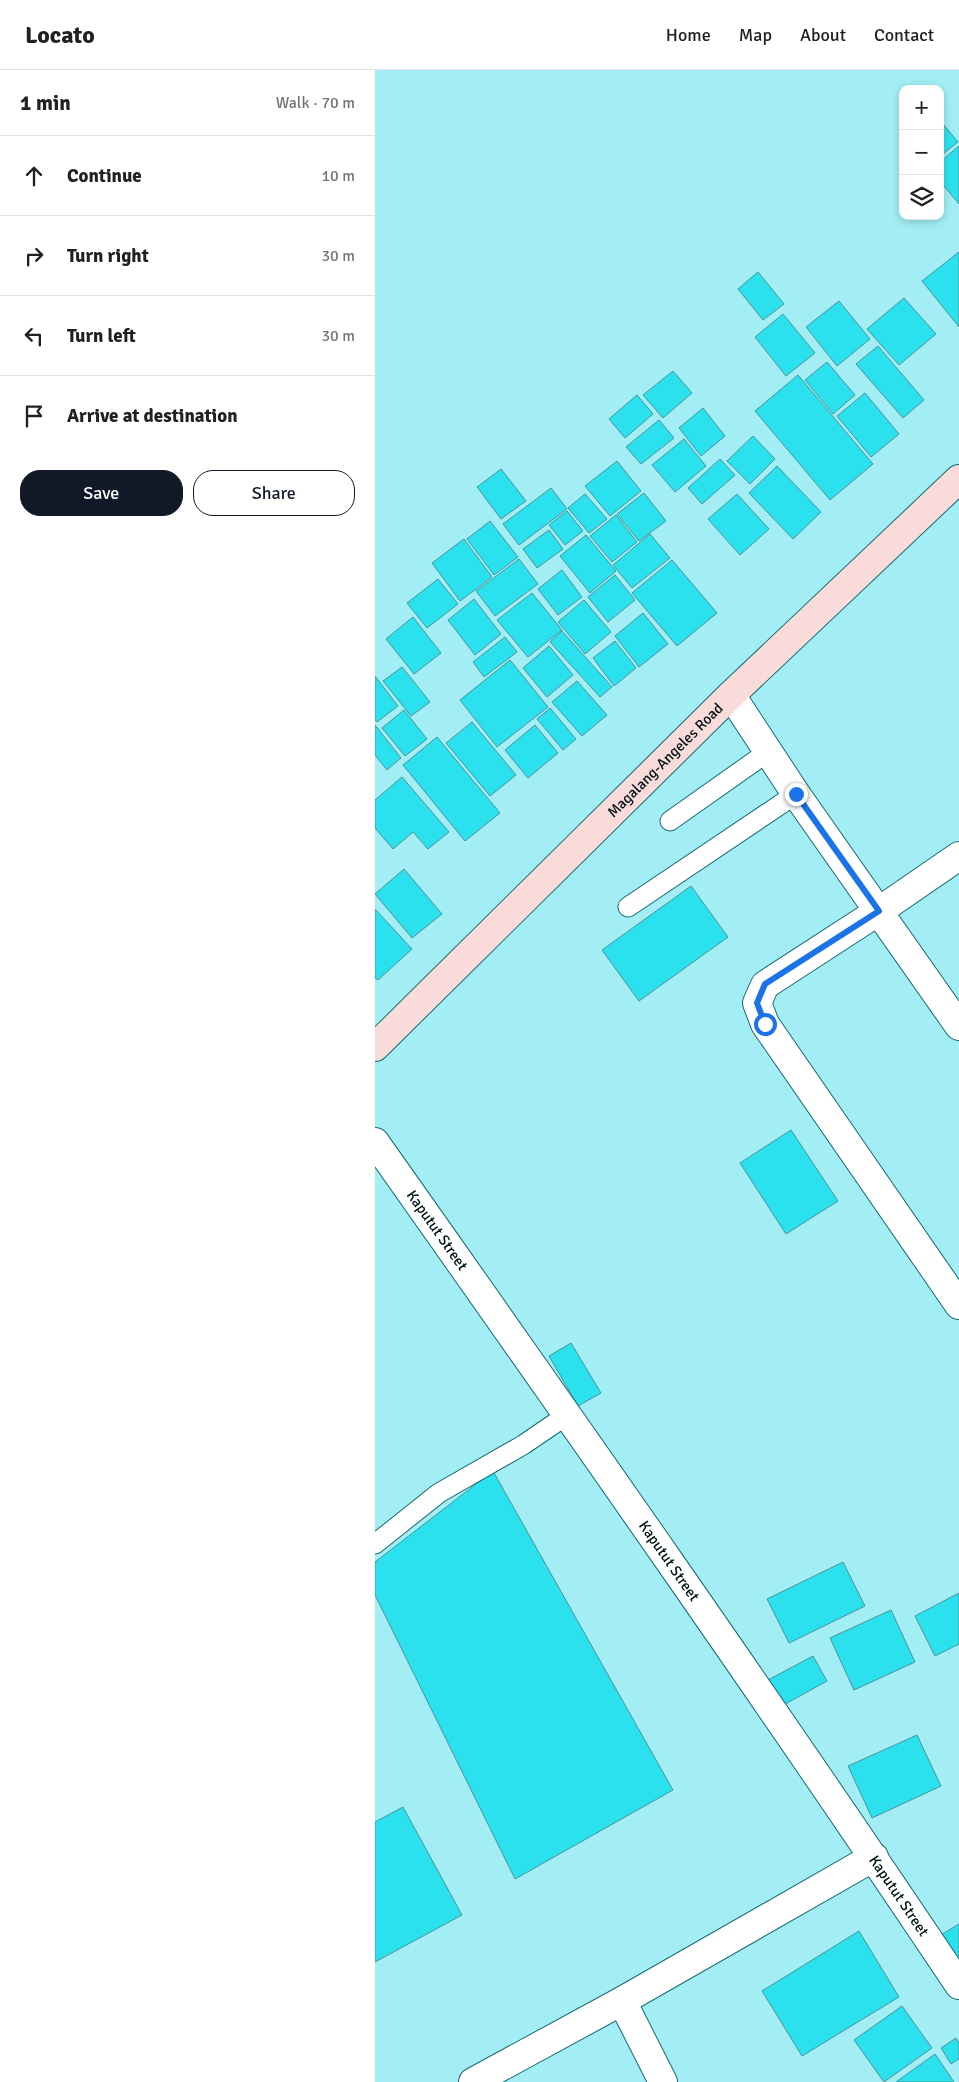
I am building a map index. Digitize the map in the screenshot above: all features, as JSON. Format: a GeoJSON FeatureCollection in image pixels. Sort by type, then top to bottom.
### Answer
{"type":"FeatureCollection","features":[{"type":"Feature","properties":{"kind":"main road","name":"Magalang-Angeles Road"},"geometry":{"type":"LineString","coordinates":[[375,1047],[731,695],[959,479]]}},
{"type":"Feature","properties":{"kind":"street"},"geometry":{"type":"LineString","coordinates":[[731,695],[796,794],[959,1026]]}},
{"type":"Feature","properties":{"kind":"street"},"geometry":{"type":"LineString","coordinates":[[959,856],[879,911],[765,984],[757,1003],[765,1024],[959,1305]]}},
{"type":"Feature","properties":{"kind":"street","name":"Kaputut Street"},"geometry":{"type":"LineString","coordinates":[[375,1142],[567,1415],[873,1857],[959,1985]]}},
{"type":"Feature","properties":{"kind":"street"},"geometry":{"type":"LineString","coordinates":[[473,2082],[622,2001],[873,1857]]}},
{"type":"Feature","properties":{"kind":"street"},"geometry":{"type":"LineString","coordinates":[[622,2001],[663,2082]]}},
{"type":"Feature","properties":{"kind":"lane"},"geometry":{"type":"LineString","coordinates":[[670,821],[769,751]]}},
{"type":"Feature","properties":{"kind":"lane"},"geometry":{"type":"LineString","coordinates":[[628,907],[796,794]]}},
{"type":"Feature","properties":{"kind":"lane"},"geometry":{"type":"LineString","coordinates":[[375,1544],[439,1493],[523,1445],[567,1415]]}},
{"type":"Feature","properties":{"kind":"building"},"geometry":{"type":"Polygon","coordinates":[[[944,125],[958,142],[944,153],[944,125]]]}},
{"type":"Feature","properties":{"kind":"building"},"geometry":{"type":"Polygon","coordinates":[[[959,146],[959,204],[944,186],[944,159],[959,146]]]}},
{"type":"Feature","properties":{"kind":"building"},"geometry":{"type":"Polygon","coordinates":[[[959,252],[959,327],[922,281],[959,252]]]}},
{"type":"Feature","properties":{"kind":"building"},"geometry":{"type":"Polygon","coordinates":[[[758,272],[784,304],[763,320],[738,289],[758,272]]]}},
{"type":"Feature","properties":{"kind":"building"},"geometry":{"type":"Polygon","coordinates":[[[904,298],[936,334],[899,365],[867,329],[904,298]]]}},
{"type":"Feature","properties":{"kind":"building"},"geometry":{"type":"Polygon","coordinates":[[[839,301],[870,339],[837,366],[806,327],[839,301]]]}},
{"type":"Feature","properties":{"kind":"building"},"geometry":{"type":"Polygon","coordinates":[[[783,314],[815,353],[786,376],[755,337],[783,314]]]}},
{"type":"Feature","properties":{"kind":"building"},"geometry":{"type":"Polygon","coordinates":[[[878,346],[924,400],[903,418],[856,364],[878,346]]]}},
{"type":"Feature","properties":{"kind":"building"},"geometry":{"type":"Polygon","coordinates":[[[827,362],[855,395],[833,414],[805,380],[827,362]]]}},
{"type":"Feature","properties":{"kind":"building"},"geometry":{"type":"Polygon","coordinates":[[[673,371],[692,393],[663,418],[643,395],[673,371]]]}},
{"type":"Feature","properties":{"kind":"building"},"geometry":{"type":"Polygon","coordinates":[[[798,375],[873,464],[830,500],[755,411],[798,375]]]}},
{"type":"Feature","properties":{"kind":"building"},"geometry":{"type":"Polygon","coordinates":[[[865,393],[899,434],[871,457],[837,416],[865,393]]]}},
{"type":"Feature","properties":{"kind":"building"},"geometry":{"type":"Polygon","coordinates":[[[637,395],[653,414],[625,438],[609,419],[637,395]]]}},
{"type":"Feature","properties":{"kind":"building"},"geometry":{"type":"Polygon","coordinates":[[[703,408],[725,436],[701,456],[679,428],[703,408]]]}},
{"type":"Feature","properties":{"kind":"building"},"geometry":{"type":"Polygon","coordinates":[[[659,420],[674,438],[641,464],[626,447],[659,420]]]}},
{"type":"Feature","properties":{"kind":"building"},"geometry":{"type":"Polygon","coordinates":[[[753,436],[775,459],[750,484],[727,461],[753,436]]]}},
{"type":"Feature","properties":{"kind":"building"},"geometry":{"type":"Polygon","coordinates":[[[684,439],[706,466],[675,492],[652,465],[684,439]]]}},
{"type":"Feature","properties":{"kind":"building"},"geometry":{"type":"Polygon","coordinates":[[[720,459],[735,475],[702,504],[688,488],[720,459]]]}},
{"type":"Feature","properties":{"kind":"building"},"geometry":{"type":"Polygon","coordinates":[[[617,461],[641,491],[610,516],[585,486],[617,461]]]}},
{"type":"Feature","properties":{"kind":"building"},"geometry":{"type":"Polygon","coordinates":[[[777,466],[821,512],[793,539],[749,493],[777,466]]]}},
{"type":"Feature","properties":{"kind":"building"},"geometry":{"type":"Polygon","coordinates":[[[501,469],[526,501],[501,519],[477,487],[501,469]]]}},
{"type":"Feature","properties":{"kind":"building"},"geometry":{"type":"Polygon","coordinates":[[[551,488],[567,509],[519,545],[503,524],[551,488]]]}},
{"type":"Feature","properties":{"kind":"building"},"geometry":{"type":"Polygon","coordinates":[[[644,493],[666,521],[639,541],[617,514],[644,493]]]}},
{"type":"Feature","properties":{"kind":"building"},"geometry":{"type":"Polygon","coordinates":[[[585,494],[607,519],[589,533],[568,508],[585,494]]]}},
{"type":"Feature","properties":{"kind":"building"},"geometry":{"type":"Polygon","coordinates":[[[737,494],[769,529],[740,555],[708,519],[737,494]]]}},
{"type":"Feature","properties":{"kind":"building"},"geometry":{"type":"Polygon","coordinates":[[[567,511],[583,531],[565,545],[549,525],[567,511]]]}},
{"type":"Feature","properties":{"kind":"building"},"geometry":{"type":"Polygon","coordinates":[[[616,515],[637,542],[612,562],[590,536],[616,515]]]}},
{"type":"Feature","properties":{"kind":"building"},"geometry":{"type":"Polygon","coordinates":[[[490,521],[518,557],[494,575],[467,539],[490,521]]]}},
{"type":"Feature","properties":{"kind":"building"},"geometry":{"type":"Polygon","coordinates":[[[549,530],[563,549],[537,568],[523,549],[549,530]]]}},
{"type":"Feature","properties":{"kind":"building"},"geometry":{"type":"Polygon","coordinates":[[[650,534],[670,558],[632,588],[613,565],[650,534]]]}},
{"type":"Feature","properties":{"kind":"building"},"geometry":{"type":"Polygon","coordinates":[[[586,535],[616,571],[590,593],[560,556],[586,535]]]}},
{"type":"Feature","properties":{"kind":"building"},"geometry":{"type":"Polygon","coordinates":[[[464,539],[492,577],[460,601],[432,563],[464,539]]]}},
{"type":"Feature","properties":{"kind":"building"},"geometry":{"type":"Polygon","coordinates":[[[519,559],[538,584],[495,616],[476,591],[519,559]]]}},
{"type":"Feature","properties":{"kind":"building"},"geometry":{"type":"Polygon","coordinates":[[[672,560],[717,613],[677,646],[632,593],[672,560]]]}},
{"type":"Feature","properties":{"kind":"building"},"geometry":{"type":"Polygon","coordinates":[[[562,570],[582,597],[558,615],[538,589],[562,570]]]}},
{"type":"Feature","properties":{"kind":"building"},"geometry":{"type":"Polygon","coordinates":[[[615,575],[635,600],[608,622],[588,597],[615,575]]]}},
{"type":"Feature","properties":{"kind":"building"},"geometry":{"type":"Polygon","coordinates":[[[438,579],[458,604],[427,628],[407,603],[438,579]]]}},
{"type":"Feature","properties":{"kind":"building"},"geometry":{"type":"Polygon","coordinates":[[[532,593],[562,630],[528,657],[497,620],[532,593]]]}},
{"type":"Feature","properties":{"kind":"building"},"geometry":{"type":"Polygon","coordinates":[[[474,599],[501,634],[475,655],[448,620],[474,599]]]}},
{"type":"Feature","properties":{"kind":"building"},"geometry":{"type":"Polygon","coordinates":[[[584,600],[611,632],[585,654],[558,622],[584,600]]]}},
{"type":"Feature","properties":{"kind":"building"},"geometry":{"type":"Polygon","coordinates":[[[643,613],[668,644],[639,667],[615,636],[643,613]]]}},
{"type":"Feature","properties":{"kind":"building"},"geometry":{"type":"Polygon","coordinates":[[[413,617],[441,653],[414,674],[386,639],[413,617]]]}},
{"type":"Feature","properties":{"kind":"building"},"geometry":{"type":"Polygon","coordinates":[[[562,631],[612,687],[600,697],[550,642],[562,631]]]}},
{"type":"Feature","properties":{"kind":"building"},"geometry":{"type":"Polygon","coordinates":[[[505,637],[517,652],[484,677],[473,662],[505,637]]]}},
{"type":"Feature","properties":{"kind":"building"},"geometry":{"type":"Polygon","coordinates":[[[615,641],[636,668],[614,686],[593,658],[615,641]]]}},
{"type":"Feature","properties":{"kind":"building"},"geometry":{"type":"Polygon","coordinates":[[[549,646],[573,675],[547,697],[523,668],[549,646]]]}},
{"type":"Feature","properties":{"kind":"building"},"geometry":{"type":"Polygon","coordinates":[[[510,660],[548,707],[497,747],[460,700],[510,660]]]}},
{"type":"Feature","properties":{"kind":"building"},"geometry":{"type":"Polygon","coordinates":[[[402,667],[430,702],[411,716],[383,681],[402,667]]]}},
{"type":"Feature","properties":{"kind":"building"},"geometry":{"type":"Polygon","coordinates":[[[375,676],[398,706],[377,722],[375,720],[375,676]]]}},
{"type":"Feature","properties":{"kind":"building"},"geometry":{"type":"Polygon","coordinates":[[[577,681],[607,715],[582,736],[552,702],[577,681]]]}},
{"type":"Feature","properties":{"kind":"building"},"geometry":{"type":"Polygon","coordinates":[[[550,708],[576,739],[563,750],[537,719],[550,708]]]}},
{"type":"Feature","properties":{"kind":"building"},"geometry":{"type":"Polygon","coordinates":[[[404,710],[427,739],[405,756],[382,728],[404,710]]]}},
{"type":"Feature","properties":{"kind":"building"},"geometry":{"type":"Polygon","coordinates":[[[472,722],[516,775],[490,796],[446,743],[472,722]]]}},
{"type":"Feature","properties":{"kind":"building"},"geometry":{"type":"Polygon","coordinates":[[[375,725],[401,758],[387,770],[375,755],[375,725]]]}},
{"type":"Feature","properties":{"kind":"building"},"geometry":{"type":"Polygon","coordinates":[[[535,725],[558,753],[528,778],[505,750],[535,725]]]}},
{"type":"Feature","properties":{"kind":"building"},"geometry":{"type":"Polygon","coordinates":[[[437,737],[500,813],[465,841],[403,765],[437,737]]]}},
{"type":"Feature","properties":{"kind":"building"},"geometry":{"type":"Polygon","coordinates":[[[402,777],[449,832],[428,849],[413,832],[393,849],[375,828],[375,800],[402,777]]]}},
{"type":"Feature","properties":{"kind":"building"},"geometry":{"type":"Polygon","coordinates":[[[404,869],[442,914],[412,938],[375,894],[404,869]]]}},
{"type":"Feature","properties":{"kind":"building"},"geometry":{"type":"Polygon","coordinates":[[[691,886],[728,937],[639,1001],[602,950],[691,886]]]}},
{"type":"Feature","properties":{"kind":"building"},"geometry":{"type":"Polygon","coordinates":[[[375,909],[412,949],[378,980],[375,978],[375,909]]]}},
{"type":"Feature","properties":{"kind":"building"},"geometry":{"type":"Polygon","coordinates":[[[791,1130],[838,1201],[786,1234],[740,1163],[791,1130]]]}},
{"type":"Feature","properties":{"kind":"building"},"geometry":{"type":"Polygon","coordinates":[[[571,1343],[601,1393],[578,1406],[549,1356],[571,1343]]]}},
{"type":"Feature","properties":{"kind":"building"},"geometry":{"type":"Polygon","coordinates":[[[493,1471],[673,1790],[515,1879],[375,1595],[375,1562],[493,1471]]]}},
{"type":"Feature","properties":{"kind":"building"},"geometry":{"type":"Polygon","coordinates":[[[843,1562],[865,1606],[789,1643],[767,1599],[843,1562]]]}},
{"type":"Feature","properties":{"kind":"building"},"geometry":{"type":"Polygon","coordinates":[[[959,1593],[959,1644],[935,1656],[915,1616],[959,1593]]]}},
{"type":"Feature","properties":{"kind":"building"},"geometry":{"type":"Polygon","coordinates":[[[891,1610],[915,1662],[854,1690],[830,1638],[891,1610]]]}},
{"type":"Feature","properties":{"kind":"building"},"geometry":{"type":"Polygon","coordinates":[[[813,1656],[827,1681],[780,1707],[766,1681],[813,1656]]]}},
{"type":"Feature","properties":{"kind":"building"},"geometry":{"type":"Polygon","coordinates":[[[917,1735],[941,1786],[872,1818],[848,1766],[917,1735]]]}},
{"type":"Feature","properties":{"kind":"building"},"geometry":{"type":"Polygon","coordinates":[[[403,1807],[462,1915],[375,1962],[375,1822],[403,1807]]]}},
{"type":"Feature","properties":{"kind":"building"},"geometry":{"type":"Polygon","coordinates":[[[959,1924],[959,1964],[939,1936],[959,1924]]]}},
{"type":"Feature","properties":{"kind":"building"},"geometry":{"type":"Polygon","coordinates":[[[859,1931],[899,1997],[802,2056],[762,1991],[859,1931]]]}},
{"type":"Feature","properties":{"kind":"building"},"geometry":{"type":"Polygon","coordinates":[[[902,2006],[932,2048],[884,2082],[854,2040],[902,2006]]]}},
{"type":"Feature","properties":{"kind":"building"},"geometry":{"type":"Polygon","coordinates":[[[956,2038],[959,2043],[959,2059],[951,2064],[941,2048],[956,2038]]]}},
{"type":"Feature","properties":{"kind":"building"},"geometry":{"type":"Polygon","coordinates":[[[935,2054],[954,2082],[896,2082],[935,2054]]]}},
{"type":"Feature","properties":{"kind":"route"},"geometry":{"type":"LineString","coordinates":[[765,1024],[757,1003],[765,984],[879,911],[796,794]]}}]}
